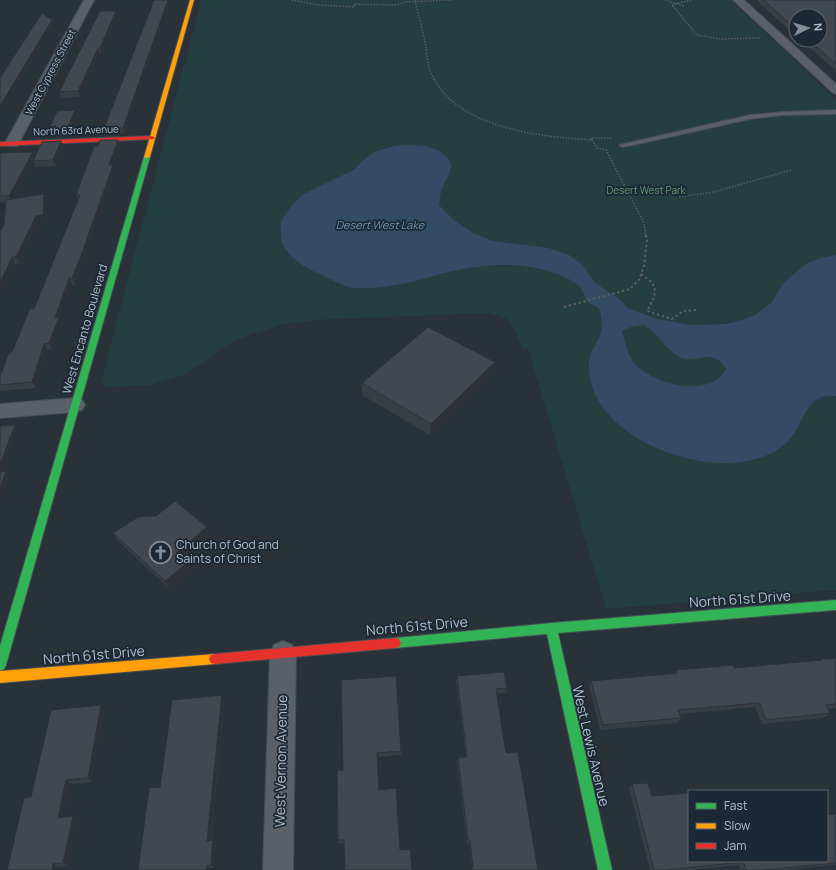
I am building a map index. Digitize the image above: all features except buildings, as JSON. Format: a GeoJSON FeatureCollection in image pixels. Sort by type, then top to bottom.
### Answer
{"type":"FeatureCollection","features":[{"type":"Feature","properties":{"kind":"street","name":"West Cypress Street"},"geometry":{"type":"LineString","coordinates":[[12,143],[89,0]]}},
{"type":"Feature","properties":{"kind":"street","name":"West Encanto Boulevard"},"geometry":{"type":"LineString","coordinates":[[0,665],[192,0]]}},
{"type":"Feature","properties":{"kind":"street"},"geometry":{"type":"LineString","coordinates":[[738,0],[836,90]]}},
{"type":"Feature","properties":{"kind":"street","name":"North 63rd Avenue"},"geometry":{"type":"LineString","coordinates":[[0,144],[152,138]]}},
{"type":"Feature","properties":{"kind":"street"},"geometry":{"type":"LineString","coordinates":[[0,411],[75,405]]}},
{"type":"Feature","properties":{"kind":"street","name":"North 61st Drive"},"geometry":{"type":"LineString","coordinates":[[0,676],[283,653],[551,628],[836,605]]}},
{"type":"Feature","properties":{"kind":"street","name":"West Lewis Avenue"},"geometry":{"type":"LineString","coordinates":[[551,628],[605,870]]}},
{"type":"Feature","properties":{"kind":"street","name":"West Vernon Avenue"},"geometry":{"type":"LineString","coordinates":[[278,870],[283,653]]}},
{"type":"Feature","properties":{"kind":"lane"},"geometry":{"type":"LineString","coordinates":[[622,145],[652,140],[702,127],[751,117],[773,114],[836,112]]}},
{"type":"Feature","properties":{"kind":"path"},"geometry":{"type":"LineString","coordinates":[[292,0],[350,7],[354,7],[354,4],[395,5],[415,1],[452,0]]}},
{"type":"Feature","properties":{"kind":"path"},"geometry":{"type":"LineString","coordinates":[[665,0],[684,6]]}},
{"type":"Feature","properties":{"kind":"path"},"geometry":{"type":"LineString","coordinates":[[691,0],[692,1],[672,5],[673,8],[698,35],[720,39],[763,38]]}},
{"type":"Feature","properties":{"kind":"path"},"geometry":{"type":"LineString","coordinates":[[415,1],[432,75],[448,98],[467,112],[513,130],[562,138],[592,140],[591,138],[618,137]]}},
{"type":"Feature","properties":{"kind":"path"},"geometry":{"type":"LineString","coordinates":[[564,307],[630,290],[638,280],[646,259],[647,240],[644,223],[606,150],[597,149],[592,140]]}},
{"type":"Feature","properties":{"kind":"path"},"geometry":{"type":"LineString","coordinates":[[679,197],[714,192],[791,170]]}},
{"type":"Feature","properties":{"kind":"path"},"geometry":{"type":"LineString","coordinates":[[641,274],[653,281],[656,290],[656,295],[647,311],[672,319],[683,311],[696,310]]}},
{"type":"Feature","properties":{"kind":"green space","name":"Desert West Park"},"geometry":{"type":"Polygon","coordinates":[[[201,0],[731,0],[836,100],[836,590],[606,609],[528,349],[523,349],[514,328],[507,319],[489,313],[315,320],[281,325],[249,335],[227,345],[205,362],[181,376],[150,385],[111,387],[104,385],[102,378],[201,0]]]}},
{"type":"Feature","properties":{"kind":"water","name":"Desert West Lake"},"geometry":{"type":"Polygon","coordinates":[[[405,145],[426,146],[438,150],[448,158],[451,165],[450,172],[441,190],[439,205],[454,220],[473,233],[493,241],[549,248],[569,255],[583,265],[595,283],[617,297],[628,308],[657,319],[691,325],[725,324],[739,321],[755,315],[771,303],[782,285],[806,264],[820,258],[836,255],[836,396],[825,396],[810,405],[792,437],[778,449],[764,457],[748,461],[723,463],[680,457],[658,449],[637,438],[619,424],[603,408],[593,389],[589,368],[591,354],[601,332],[602,325],[600,312],[598,308],[586,300],[581,288],[567,278],[531,267],[500,265],[468,268],[395,285],[357,288],[340,284],[312,271],[296,261],[284,247],[281,237],[281,221],[292,205],[304,194],[355,169],[362,161],[374,152],[390,147],[405,145]],[[644,325],[634,326],[622,331],[627,350],[632,360],[640,369],[652,376],[665,382],[694,386],[707,384],[718,378],[726,369],[721,362],[711,357],[688,359],[677,356],[649,328],[644,325]]]}},
{"type":"Feature","properties":{"kind":"traffic: fast"},"geometry":{"type":"LineString","coordinates":[[0,665],[147,157]]}},
{"type":"Feature","properties":{"kind":"traffic: fast"},"geometry":{"type":"LineString","coordinates":[[395,643],[551,628],[836,605]]}},
{"type":"Feature","properties":{"kind":"traffic: fast"},"geometry":{"type":"LineString","coordinates":[[551,628],[605,870]]}},
{"type":"Feature","properties":{"kind":"traffic: slow"},"geometry":{"type":"LineString","coordinates":[[147,157],[192,0]]}},
{"type":"Feature","properties":{"kind":"traffic: slow"},"geometry":{"type":"LineString","coordinates":[[0,677],[215,659]]}},
{"type":"Feature","properties":{"kind":"traffic: jam"},"geometry":{"type":"LineString","coordinates":[[0,144],[152,138]]}},
{"type":"Feature","properties":{"kind":"traffic: jam"},"geometry":{"type":"LineString","coordinates":[[215,659],[395,643]]}},
{"type":"Feature","properties":{"kind":"place","name":"Church of God and Saints of Christ"},"geometry":{"type":"Point","coordinates":[160,552]}}]}
